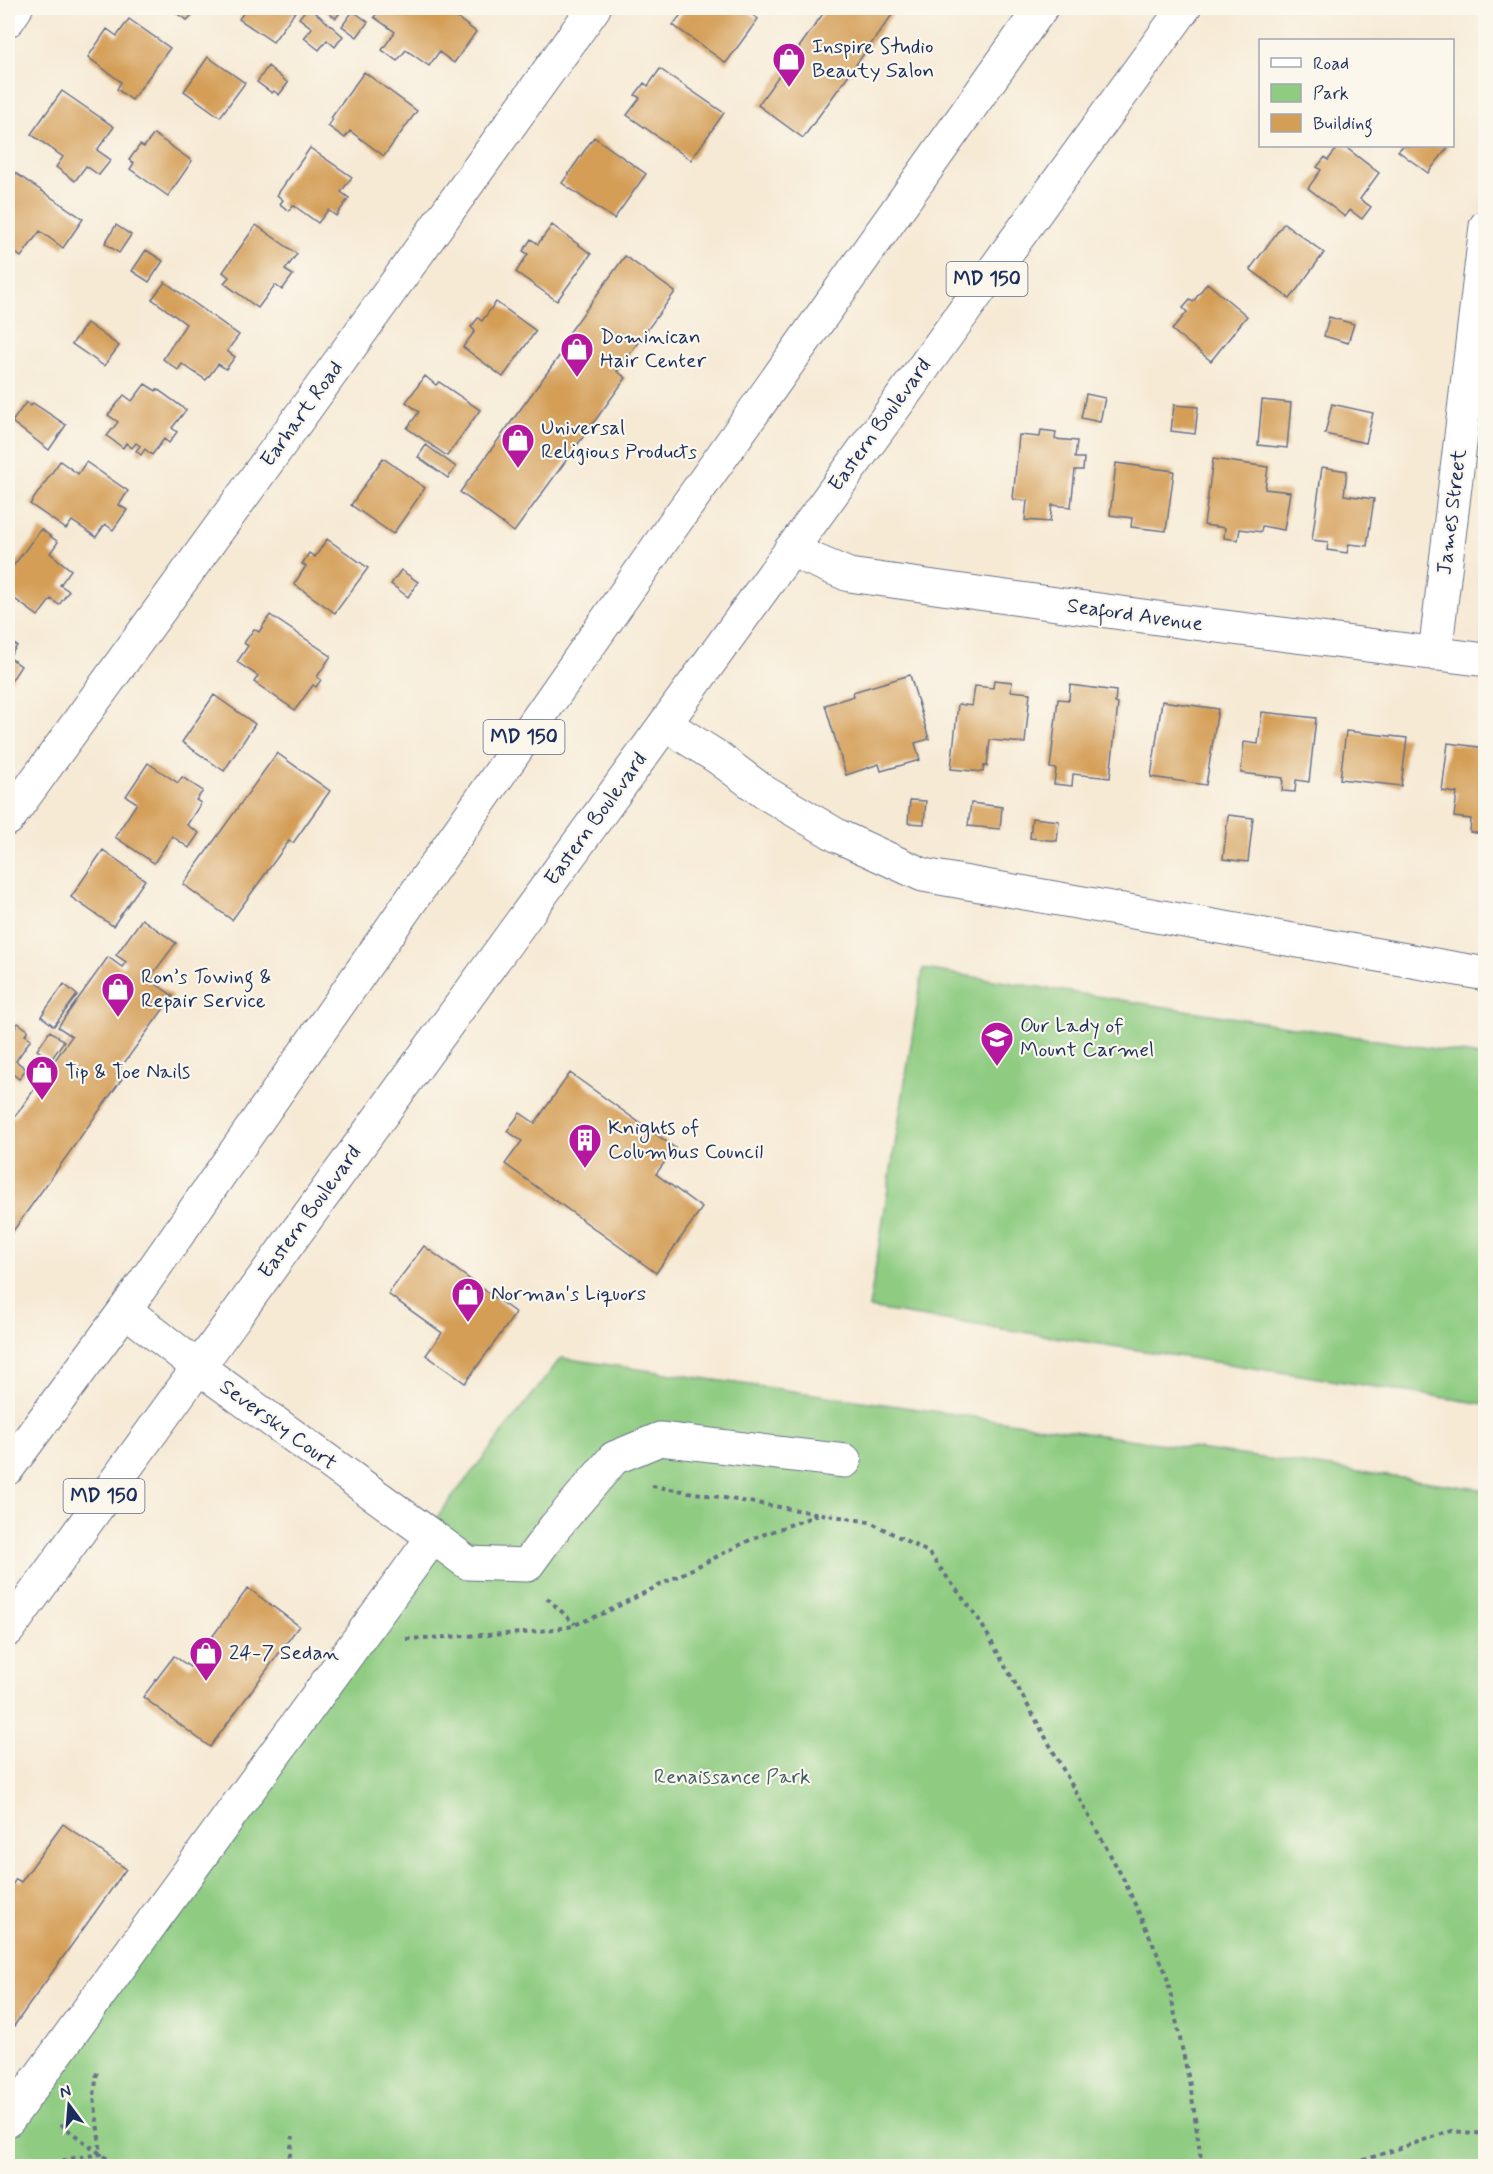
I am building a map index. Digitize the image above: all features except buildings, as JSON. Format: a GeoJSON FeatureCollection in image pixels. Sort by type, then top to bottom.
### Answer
{"type":"FeatureCollection","features":[{"type":"Feature","properties":{"kind":"main road"},"geometry":{"type":"LineString","coordinates":[[8,20],[16,8]]}},
{"type":"Feature","properties":{"kind":"main road","name":"Earhart Road"},"geometry":{"type":"LineString","coordinates":[[8,819],[594,8]]}},
{"type":"Feature","properties":{"kind":"main road","name":"MD 150"},"geometry":{"type":"LineString","coordinates":[[8,1468],[125,1310],[666,534],[1041,8]]}},
{"type":"Feature","properties":{"kind":"main road","name":"Eastern Boulevard"},"geometry":{"type":"LineString","coordinates":[[8,1630],[1184,8]]}},
{"type":"Feature","properties":{"kind":"main road","name":"James Street"},"geometry":{"type":"LineString","coordinates":[[1435,654],[1485,226]]}},
{"type":"Feature","properties":{"kind":"main road","name":"Seaford Avenue"},"geometry":{"type":"LineString","coordinates":[[790,550],[849,575],[1485,660]]}},
{"type":"Feature","properties":{"kind":"main road"},"geometry":{"type":"LineString","coordinates":[[664,724],[717,757],[764,792],[838,836],[923,875],[1485,974]]}},
{"type":"Feature","properties":{"kind":"main road","name":"Seversky Court"},"geometry":{"type":"LineString","coordinates":[[125,1310],[198,1367],[468,1563],[526,1565],[614,1458],[660,1439],[845,1461]]}},
{"type":"Feature","properties":{"kind":"main road"},"geometry":{"type":"LineString","coordinates":[[8,2120],[433,1538]]}},
{"type":"Feature","properties":{"kind":"path"},"geometry":{"type":"LineString","coordinates":[[650,1485],[870,1522],[928,1552],[978,1618],[1124,1880],[1166,1973],[1191,2090],[1202,2166]]}},
{"type":"Feature","properties":{"kind":"path"},"geometry":{"type":"LineString","coordinates":[[406,1639],[524,1633],[569,1627],[602,1614],[754,1538],[821,1514]]}},
{"type":"Feature","properties":{"kind":"path"},"geometry":{"type":"LineString","coordinates":[[96,2072],[94,2097],[101,2154]]}},
{"type":"Feature","properties":{"kind":"path"},"geometry":{"type":"LineString","coordinates":[[60,2124],[117,2166]]}},
{"type":"Feature","properties":{"kind":"path"},"geometry":{"type":"LineString","coordinates":[[1346,2166],[1451,2131],[1485,2134]]}},
{"type":"Feature","properties":{"kind":"path"},"geometry":{"type":"LineString","coordinates":[[288,2166],[293,2136]]}},
{"type":"Feature","properties":{"kind":"path"},"geometry":{"type":"LineString","coordinates":[[45,2166],[101,2154]]}},
{"type":"Feature","properties":{"kind":"green space"},"geometry":{"type":"Polygon","coordinates":[[[923,969],[1485,1057],[1485,1404],[869,1308],[923,969]]]}},
{"type":"Feature","properties":{"kind":"green space","name":"Renaissance Park"},"geometry":{"type":"Polygon","coordinates":[[[561,1358],[1485,1490],[1485,2166],[8,2166],[8,2124],[366,1608],[561,1358]]]}},
{"type":"Feature","properties":{"kind":"place","name":"Inspire Studio Beauty Salon"},"geometry":{"type":"Point","coordinates":[789,88]}},
{"type":"Feature","properties":{"kind":"place","name":"Dominican Hair Center"},"geometry":{"type":"Point","coordinates":[577,378]}},
{"type":"Feature","properties":{"kind":"place","name":"Universal Religious Products"},"geometry":{"type":"Point","coordinates":[518,469]}},
{"type":"Feature","properties":{"kind":"place","name":"Ron’s Towing & Repair Service"},"geometry":{"type":"Point","coordinates":[118,1018]}},
{"type":"Feature","properties":{"kind":"place","name":"Our Lady of Mount Carmel"},"geometry":{"type":"Point","coordinates":[997,1067]}},
{"type":"Feature","properties":{"kind":"place","name":"Tip & Toe Nails"},"geometry":{"type":"Point","coordinates":[42,1101]}},
{"type":"Feature","properties":{"kind":"place","name":"Knights of Columbus Council"},"geometry":{"type":"Point","coordinates":[585,1169]}},
{"type":"Feature","properties":{"kind":"place","name":"Norman's Liquors"},"geometry":{"type":"Point","coordinates":[468,1323]}},
{"type":"Feature","properties":{"kind":"place","name":"24-7 Sedan"},"geometry":{"type":"Point","coordinates":[206,1682]}}]}
